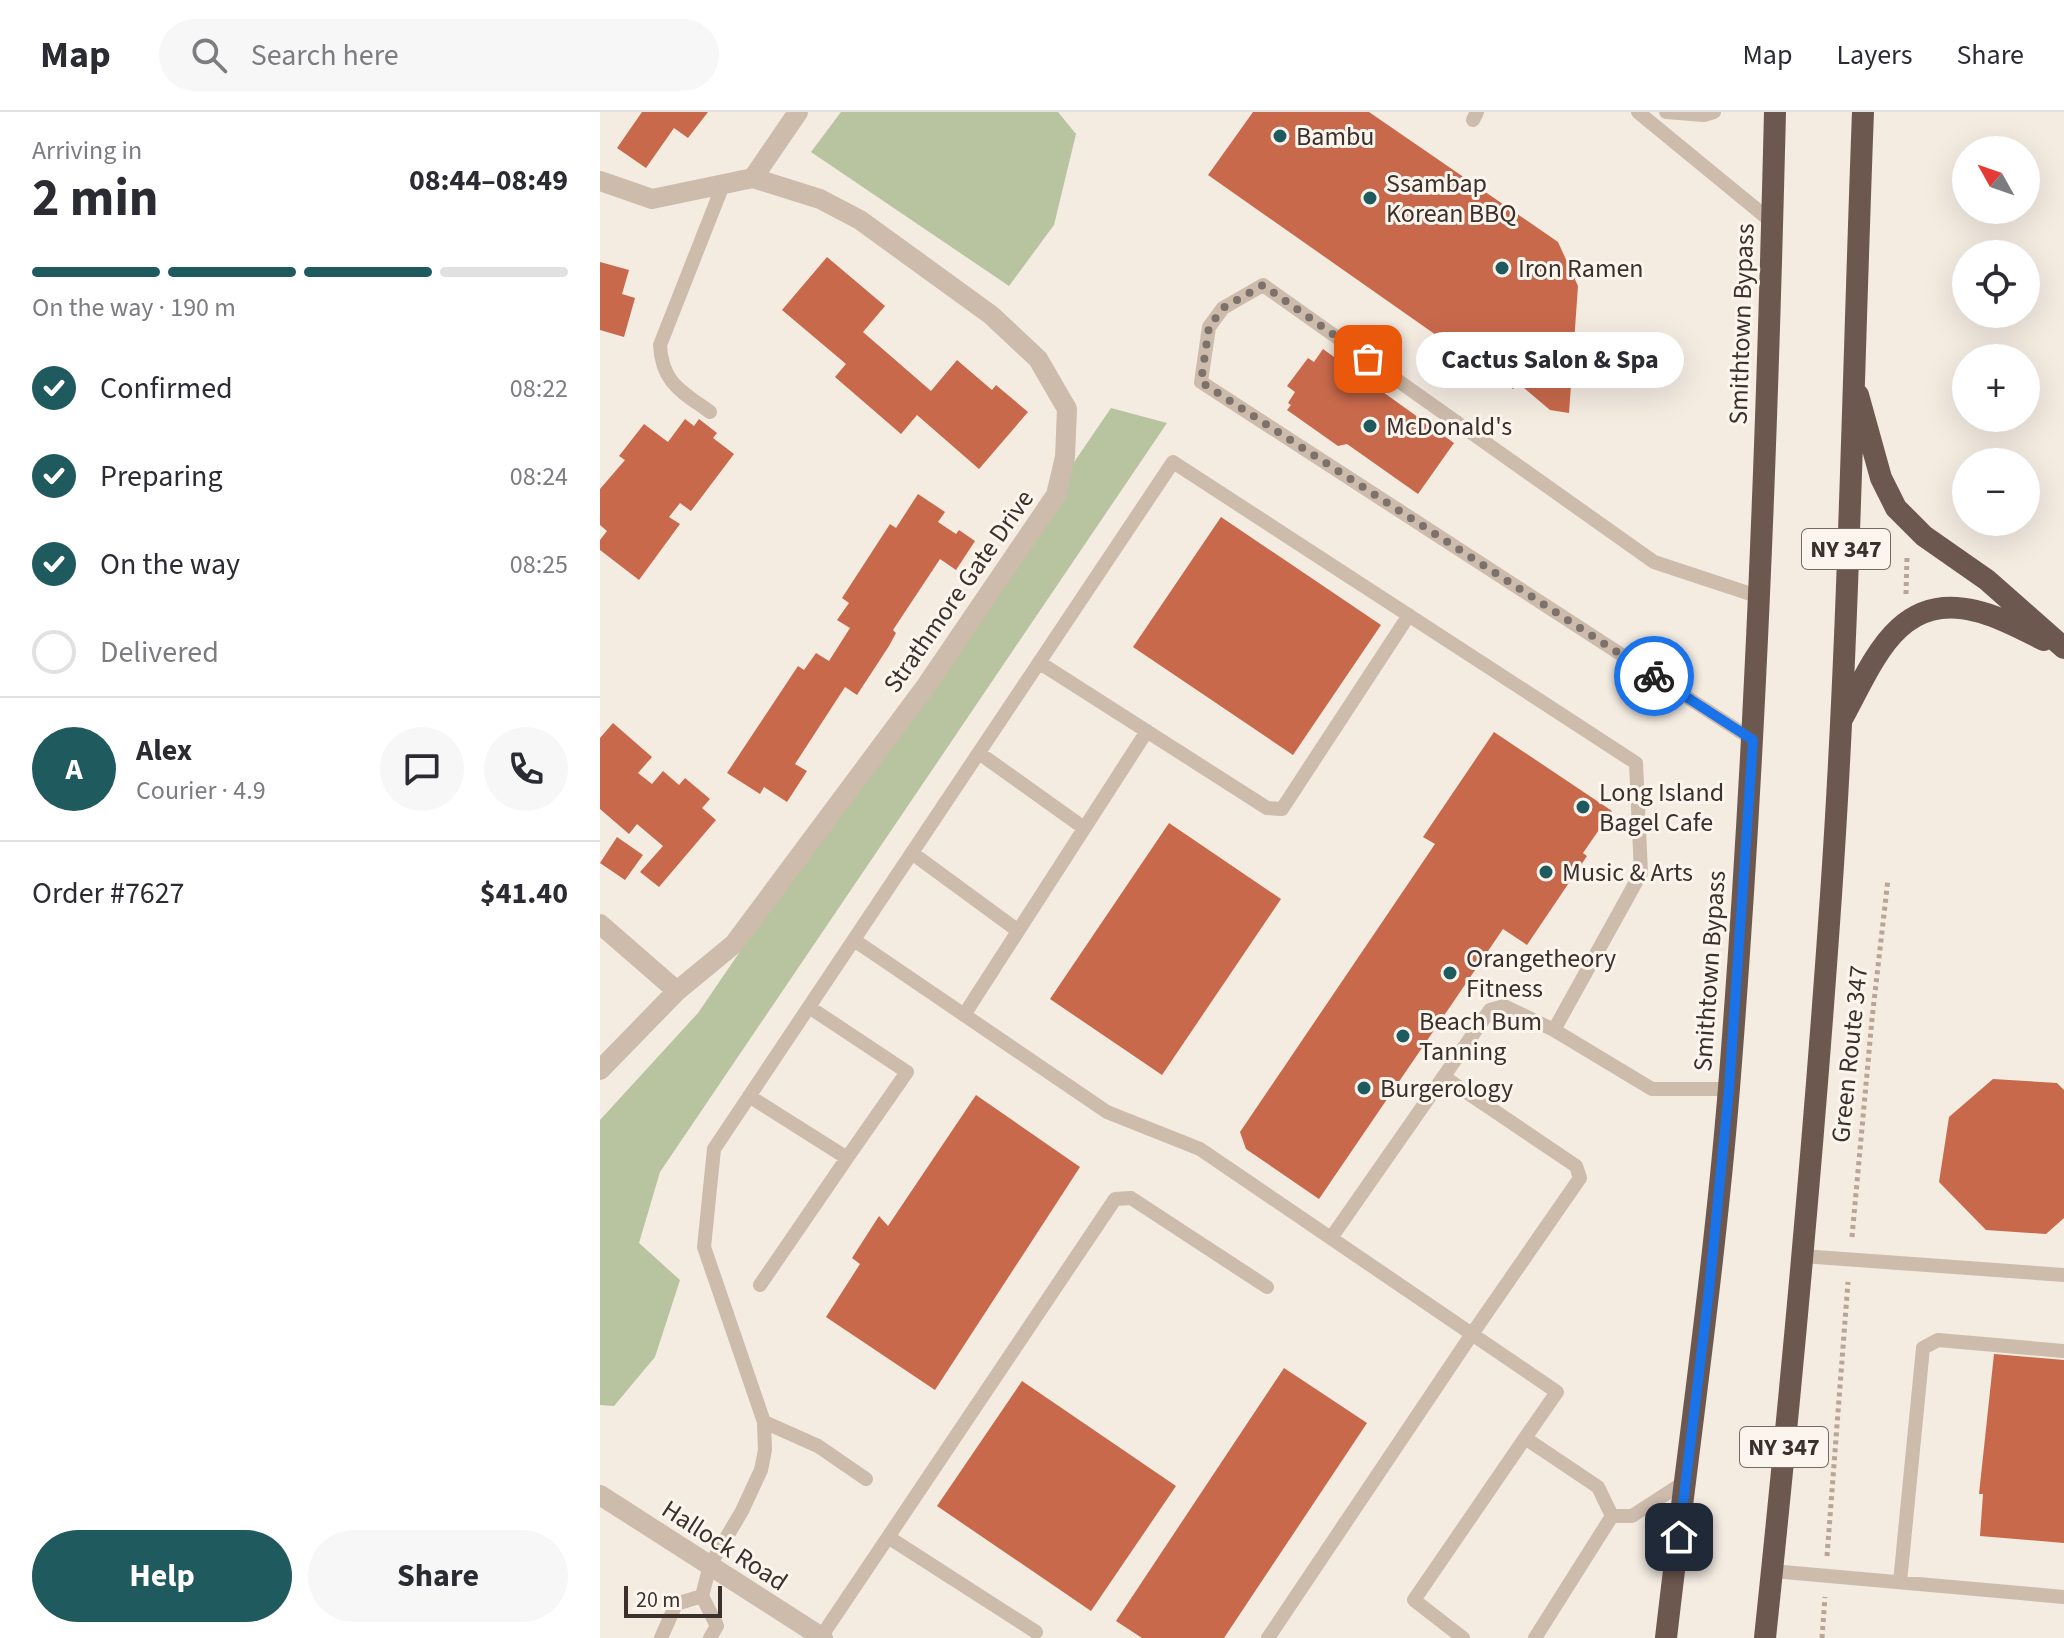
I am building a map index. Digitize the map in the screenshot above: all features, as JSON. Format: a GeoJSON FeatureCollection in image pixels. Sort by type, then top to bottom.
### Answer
{"type":"FeatureCollection","features":[{"type":"Feature","properties":{"kind":"highway","name":"Smithtown Bypass"},"geometry":{"type":"LineString","coordinates":[[1666,1638],[1729,1089],[1760,597],[1775,112]]}},
{"type":"Feature","properties":{"kind":"highway","name":"NY 347"},"geometry":{"type":"LineString","coordinates":[[1765,1638],[1802,1256],[1831,894],[1863,112]]}},
{"type":"Feature","properties":{"kind":"highway"},"geometry":{"type":"LineString","coordinates":[[1852,375],[1881,478],[1896,508],[1924,536],[1987,580],[2064,648]]}},
{"type":"Feature","properties":{"kind":"highway"},"geometry":{"type":"LineString","coordinates":[[1840,724],[1880,649],[1906,620],[1925,612],[1943,607],[1980,611],[2064,648]]}},
{"type":"Feature","properties":{"kind":"street"},"geometry":{"type":"LineString","coordinates":[[600,181],[652,199],[753,178],[798,112]]}},
{"type":"Feature","properties":{"kind":"street","name":"Strathmore Gate Drive"},"geometry":{"type":"LineString","coordinates":[[600,1070],[677,991],[734,944],[926,686],[1056,495],[1065,457],[1067,409],[1038,359],[991,315],[860,220],[820,199],[753,178]]}},
{"type":"Feature","properties":{"kind":"street"},"geometry":{"type":"LineString","coordinates":[[600,924],[677,991]]}},
{"type":"Feature","properties":{"kind":"street","name":"Hallock Road"},"geometry":{"type":"LineString","coordinates":[[600,1495],[822,1637]]}},
{"type":"Feature","properties":{"kind":"lane"},"geometry":{"type":"LineString","coordinates":[[1638,112],[1772,222]]}},
{"type":"Feature","properties":{"kind":"lane"},"geometry":{"type":"LineString","coordinates":[[1666,112],[1704,115],[1714,112]]}},
{"type":"Feature","properties":{"kind":"lane"},"geometry":{"type":"LineString","coordinates":[[710,412],[672,385],[661,365],[660,345],[723,185]]}},
{"type":"Feature","properties":{"kind":"lane"},"geometry":{"type":"LineString","coordinates":[[1753,740],[1201,382],[1209,327],[1223,308],[1263,285],[1654,562],[1760,597]]}},
{"type":"Feature","properties":{"kind":"lane"},"geometry":{"type":"LineString","coordinates":[[710,1638],[717,1626],[702,1596],[710,1565],[742,1511],[761,1470],[765,1450],[764,1422],[704,1247],[714,1149],[1173,462],[1636,763],[1641,873],[1554,1030]]}},
{"type":"Feature","properties":{"kind":"lane"},"geometry":{"type":"LineString","coordinates":[[1040,663],[1267,808],[1282,809],[1409,615]]}},
{"type":"Feature","properties":{"kind":"lane"},"geometry":{"type":"LineString","coordinates":[[964,1015],[1147,731]]}},
{"type":"Feature","properties":{"kind":"lane"},"geometry":{"type":"LineString","coordinates":[[979,753],[1084,828]]}},
{"type":"Feature","properties":{"kind":"lane"},"geometry":{"type":"LineString","coordinates":[[912,853],[1017,930]]}},
{"type":"Feature","properties":{"kind":"lane"},"geometry":{"type":"LineString","coordinates":[[854,940],[1107,1112],[1200,1149],[1557,1392],[1414,1600],[1463,1638]]}},
{"type":"Feature","properties":{"kind":"lane"},"geometry":{"type":"LineString","coordinates":[[1331,1238],[1490,1010],[1504,1006],[1554,1030],[1652,1089],[1729,1089]]}},
{"type":"Feature","properties":{"kind":"lane"},"geometry":{"type":"LineString","coordinates":[[760,1285],[907,1072],[809,1007]]}},
{"type":"Feature","properties":{"kind":"lane"},"geometry":{"type":"LineString","coordinates":[[1268,1638],[1580,1178],[1576,1166],[1444,1077]]}},
{"type":"Feature","properties":{"kind":"lane"},"geometry":{"type":"LineString","coordinates":[[749,1096],[847,1158]]}},
{"type":"Feature","properties":{"kind":"lane"},"geometry":{"type":"LineString","coordinates":[[822,1637],[1115,1199],[1131,1198],[1267,1287]]}},
{"type":"Feature","properties":{"kind":"lane"},"geometry":{"type":"LineString","coordinates":[[1802,1256],[2064,1275]]}},
{"type":"Feature","properties":{"kind":"lane"},"geometry":{"type":"LineString","coordinates":[[1900,1582],[1923,1348],[1938,1340],[2064,1351]]}},
{"type":"Feature","properties":{"kind":"lane"},"geometry":{"type":"LineString","coordinates":[[764,1422],[797,1434],[866,1479]]}},
{"type":"Feature","properties":{"kind":"lane"},"geometry":{"type":"LineString","coordinates":[[1525,1438],[1598,1487],[1612,1516]]}},
{"type":"Feature","properties":{"kind":"lane"},"geometry":{"type":"LineString","coordinates":[[1612,1516],[1632,1516],[1686,1481]]}},
{"type":"Feature","properties":{"kind":"lane"},"geometry":{"type":"LineString","coordinates":[[1535,1638],[1612,1516]]}},
{"type":"Feature","properties":{"kind":"lane"},"geometry":{"type":"LineString","coordinates":[[888,1537],[1036,1632]]}},
{"type":"Feature","properties":{"kind":"lane"},"geometry":{"type":"LineString","coordinates":[[1772,1571],[2064,1597]]}},
{"type":"Feature","properties":{"kind":"lane"},"geometry":{"type":"LineString","coordinates":[[661,1638],[676,1604],[702,1596]]}},
{"type":"Feature","properties":{"kind":"path"},"geometry":{"type":"LineString","coordinates":[[1906,607],[1907,543]]}},
{"type":"Feature","properties":{"kind":"path","name":"Green Route 347"},"geometry":{"type":"LineString","coordinates":[[1852,1233],[1888,879]]}},
{"type":"Feature","properties":{"kind":"path"},"geometry":{"type":"LineString","coordinates":[[1828,1541],[1848,1286]]}},
{"type":"Feature","properties":{"kind":"path"},"geometry":{"type":"LineString","coordinates":[[1822,1638],[1825,1606]]}},
{"type":"Feature","properties":{"kind":"green space"},"geometry":{"type":"Polygon","coordinates":[[[841,112],[1058,112],[1076,134],[1054,225],[1009,286],[811,152],[841,112]]]}},
{"type":"Feature","properties":{"kind":"green space"},"geometry":{"type":"Polygon","coordinates":[[[1111,408],[1167,423],[660,1172],[639,1243],[680,1280],[655,1357],[614,1406],[600,1405],[600,1120],[698,1013],[1111,408]]]}},
{"type":"Feature","properties":{"kind":"building"},"geometry":{"type":"Polygon","coordinates":[[[642,112],[708,112],[688,138],[674,128],[646,168],[617,148],[642,112]]]}},
{"type":"Feature","properties":{"kind":"building"},"geometry":{"type":"Polygon","coordinates":[[[1253,112],[1369,112],[1558,242],[1578,286],[1569,413],[1550,410],[1518,383],[1513,389],[1208,175],[1253,112]]]}},
{"type":"Feature","properties":{"kind":"building"},"geometry":{"type":"Polygon","coordinates":[[[827,257],[885,306],[863,332],[931,391],[957,360],[992,390],[996,385],[1028,412],[979,469],[917,415],[901,434],[835,377],[846,364],[782,310],[827,257]]]}},
{"type":"Feature","properties":{"kind":"building"},"geometry":{"type":"Polygon","coordinates":[[[600,262],[629,270],[622,294],[635,298],[624,337],[600,330],[600,262]]]}},
{"type":"Feature","properties":{"kind":"building","name":"McDonald's"},"geometry":{"type":"Polygon","coordinates":[[[1323,349],[1454,443],[1418,494],[1347,444],[1338,446],[1287,410],[1295,392],[1287,386],[1308,358],[1314,362],[1323,349]]]}},
{"type":"Feature","properties":{"kind":"building"},"geometry":{"type":"Polygon","coordinates":[[[685,419],[694,426],[699,419],[717,433],[713,438],[734,454],[691,511],[680,503],[669,517],[680,524],[639,580],[600,550],[600,540],[607,531],[600,525],[600,489],[625,460],[619,456],[644,424],[668,442],[685,419]]]}},
{"type":"Feature","properties":{"kind":"building"},"geometry":{"type":"Polygon","coordinates":[[[918,494],[945,512],[938,522],[956,534],[959,530],[975,541],[956,570],[940,559],[893,630],[896,633],[889,646],[857,695],[845,687],[795,764],[807,771],[787,802],[764,787],[760,794],[727,773],[798,666],[804,670],[816,653],[829,661],[850,628],[837,620],[849,603],[842,598],[890,524],[896,528],[918,494]]]}},
{"type":"Feature","properties":{"kind":"building"},"geometry":{"type":"Polygon","coordinates":[[[1221,517],[1381,625],[1293,755],[1133,647],[1221,517]]]}},
{"type":"Feature","properties":{"kind":"building"},"geometry":{"type":"Polygon","coordinates":[[[613,723],[652,757],[638,773],[652,784],[663,771],[679,785],[685,778],[710,799],[702,808],[716,820],[659,887],[640,872],[663,846],[637,824],[629,834],[600,809],[600,738],[613,723]]]}},
{"type":"Feature","properties":{"kind":"building"},"geometry":{"type":"Polygon","coordinates":[[[1494,732],[1612,811],[1583,853],[1587,856],[1527,945],[1503,929],[1319,1199],[1246,1149],[1240,1132],[1435,844],[1423,837],[1494,732]]]}},
{"type":"Feature","properties":{"kind":"building"},"geometry":{"type":"Polygon","coordinates":[[[1169,823],[1281,899],[1162,1075],[1050,999],[1169,823]]]}},
{"type":"Feature","properties":{"kind":"building"},"geometry":{"type":"Polygon","coordinates":[[[617,837],[643,855],[625,880],[600,863],[617,837]]]}},
{"type":"Feature","properties":{"kind":"building"},"geometry":{"type":"Polygon","coordinates":[[[1993,1079],[2057,1083],[2064,1090],[2064,1218],[2046,1234],[1986,1230],[1939,1182],[1949,1117],[1993,1079]]]}},
{"type":"Feature","properties":{"kind":"building"},"geometry":{"type":"Polygon","coordinates":[[[976,1095],[1080,1167],[935,1390],[826,1317],[860,1264],[852,1258],[879,1216],[888,1226],[976,1095]]]}},
{"type":"Feature","properties":{"kind":"building"},"geometry":{"type":"Polygon","coordinates":[[[1994,1354],[2064,1360],[2064,1543],[1980,1536],[1983,1494],[1979,1494],[1994,1354]]]}},
{"type":"Feature","properties":{"kind":"building"},"geometry":{"type":"Polygon","coordinates":[[[1284,1368],[1367,1423],[1224,1638],[1142,1638],[1116,1621],[1284,1368]]]}},
{"type":"Feature","properties":{"kind":"building"},"geometry":{"type":"Polygon","coordinates":[[[1022,1381],[1176,1486],[1091,1611],[937,1506],[1022,1381]]]}},
{"type":"Feature","properties":{"kind":"way so far"},"geometry":{"type":"LineString","coordinates":[[1368,359],[1263,285],[1223,308],[1209,327],[1201,382],[1654,676]]}},
{"type":"Feature","properties":{"kind":"place","name":"Bambu"},"geometry":{"type":"Point","coordinates":[1280,136]}},
{"type":"Feature","properties":{"kind":"place","name":"Ssambap Korean BBQ"},"geometry":{"type":"Point","coordinates":[1370,198]}},
{"type":"Feature","properties":{"kind":"place","name":"Iron Ramen"},"geometry":{"type":"Point","coordinates":[1502,268]}},
{"type":"Feature","properties":{"kind":"place","name":"Cactus Salon & Spa"},"geometry":{"type":"Point","coordinates":[1368,359]}},
{"type":"Feature","properties":{"kind":"place","name":"McDonald's"},"geometry":{"type":"Point","coordinates":[1370,426]}},
{"type":"Feature","properties":{"kind":"place","name":"Long Island Bagel Cafe"},"geometry":{"type":"Point","coordinates":[1583,807]}},
{"type":"Feature","properties":{"kind":"place","name":"Music & Arts"},"geometry":{"type":"Point","coordinates":[1546,872]}},
{"type":"Feature","properties":{"kind":"place","name":"Orangetheory Fitness"},"geometry":{"type":"Point","coordinates":[1450,973]}},
{"type":"Feature","properties":{"kind":"place","name":"Beach Bum Tanning"},"geometry":{"type":"Point","coordinates":[1403,1036]}},
{"type":"Feature","properties":{"kind":"place","name":"Burgerology"},"geometry":{"type":"Point","coordinates":[1364,1088]}},
{"type":"Feature","properties":{"kind":"route"},"geometry":{"type":"LineString","coordinates":[[1654,676],[1753,740],[1729,1089],[1709,1290],[1679,1537]]}}]}
